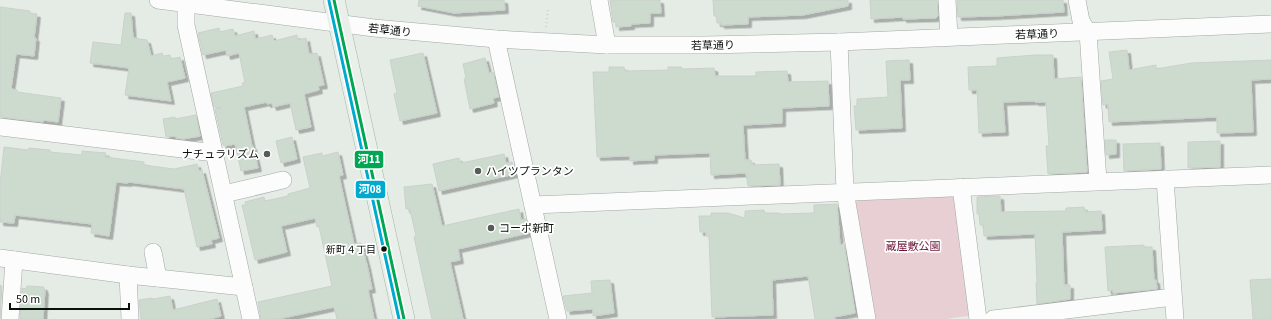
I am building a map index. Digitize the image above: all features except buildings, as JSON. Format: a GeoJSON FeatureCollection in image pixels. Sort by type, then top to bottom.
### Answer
{"type":"FeatureCollection","features":[{"type":"Feature","properties":{"kind":"main road"},"geometry":{"type":"LineString","coordinates":[[334,0],[404,319]]}},
{"type":"Feature","properties":{"kind":"street","name":"若草通り"},"geometry":{"type":"LineString","coordinates":[[158,0],[374,28],[496,40],[607,45],[705,45],[839,42],[1271,24]]}},
{"type":"Feature","properties":{"kind":"street"},"geometry":{"type":"LineString","coordinates":[[599,0],[607,45]]}},
{"type":"Feature","properties":{"kind":"street"},"geometry":{"type":"LineString","coordinates":[[947,0],[949,37]]}},
{"type":"Feature","properties":{"kind":"street"},"geometry":{"type":"LineString","coordinates":[[1077,0],[1081,21],[1088,32],[1098,181]]}},
{"type":"Feature","properties":{"kind":"street"},"geometry":{"type":"LineString","coordinates":[[186,3],[186,25],[251,319]]}},
{"type":"Feature","properties":{"kind":"street"},"geometry":{"type":"LineString","coordinates":[[496,40],[558,319]]}},
{"type":"Feature","properties":{"kind":"street"},"geometry":{"type":"LineString","coordinates":[[839,42],[845,191],[867,319]]}},
{"type":"Feature","properties":{"kind":"street"},"geometry":{"type":"LineString","coordinates":[[0,127],[215,153]]}},
{"type":"Feature","properties":{"kind":"street"},"geometry":{"type":"LineString","coordinates":[[533,205],[1271,174]]}},
{"type":"Feature","properties":{"kind":"street"},"geometry":{"type":"LineString","coordinates":[[1165,179],[1175,319]]}},
{"type":"Feature","properties":{"kind":"street"},"geometry":{"type":"LineString","coordinates":[[224,194],[284,180]]}},
{"type":"Feature","properties":{"kind":"street"},"geometry":{"type":"LineString","coordinates":[[961,187],[978,319]]}},
{"type":"Feature","properties":{"kind":"street"},"geometry":{"type":"LineString","coordinates":[[153,252],[158,278]]}},
{"type":"Feature","properties":{"kind":"street"},"geometry":{"type":"LineString","coordinates":[[10,319],[7,259],[128,275],[244,287]]}},
{"type":"Feature","properties":{"kind":"street"},"geometry":{"type":"LineString","coordinates":[[128,275],[130,319]]}},
{"type":"Feature","properties":{"kind":"street"},"geometry":{"type":"LineString","coordinates":[[993,319],[1173,297]]}},
{"type":"Feature","properties":{"kind":"path"},"geometry":{"type":"LineString","coordinates":[[546,27],[548,9]]}},
{"type":"Feature","properties":{"kind":"green space","name":"蔵屋敷公園"},"geometry":{"type":"Polygon","coordinates":[[[952,194],[957,199],[972,310],[968,316],[946,319],[874,319],[854,204],[859,198],[952,194]]]}},
{"type":"Feature","properties":{"kind":"transit line","name":"河11"},"geometry":{"type":"LineString","coordinates":[[334,0],[404,319]]}},
{"type":"Feature","properties":{"kind":"transit line","name":"河08"},"geometry":{"type":"LineString","coordinates":[[329,1],[399,319]]}},
{"type":"Feature","properties":{"kind":"place","name":"ナチュラリズム"},"geometry":{"type":"Point","coordinates":[267,154]}},
{"type":"Feature","properties":{"kind":"place","name":"ハイツプランタン"},"geometry":{"type":"Point","coordinates":[478,171]}},
{"type":"Feature","properties":{"kind":"place","name":"コーポ新町"},"geometry":{"type":"Point","coordinates":[491,228]}},
{"type":"Feature","properties":{"kind":"place","name":"新町４丁目"},"geometry":{"type":"Point","coordinates":[384,249]}}]}
